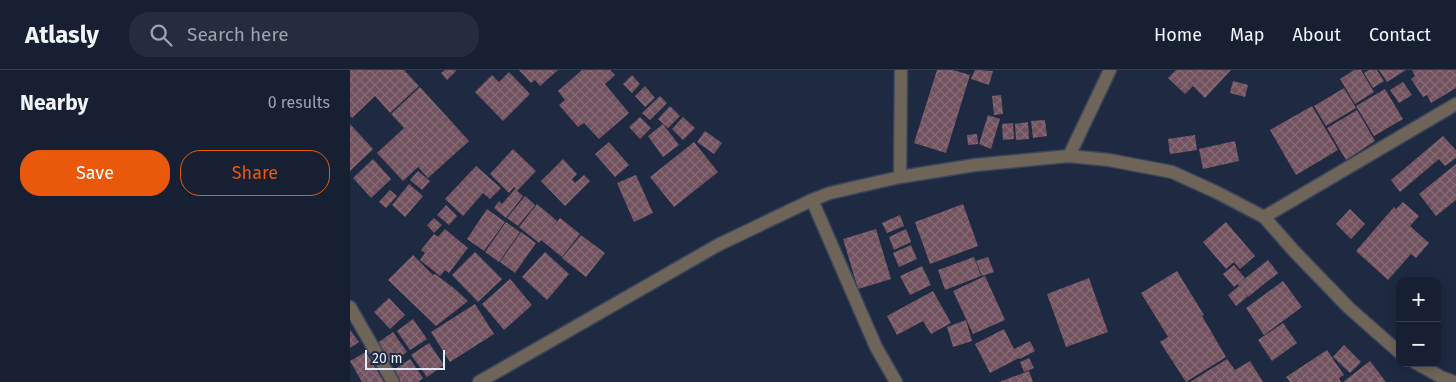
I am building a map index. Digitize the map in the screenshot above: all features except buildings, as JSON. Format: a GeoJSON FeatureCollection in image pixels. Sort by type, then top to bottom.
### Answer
{"type":"FeatureCollection","features":[{"type":"Feature","properties":{"kind":"street"},"geometry":{"type":"LineString","coordinates":[[900,177],[901,70]]}},
{"type":"Feature","properties":{"kind":"street"},"geometry":{"type":"LineString","coordinates":[[1069,156],[1110,70]]}},
{"type":"Feature","properties":{"kind":"street"},"geometry":{"type":"LineString","coordinates":[[1264,217],[1456,104]]}},
{"type":"Feature","properties":{"kind":"street"},"geometry":{"type":"LineString","coordinates":[[479,382],[718,245],[830,193],[900,177],[975,165],[1069,156],[1109,160],[1172,172],[1264,217],[1349,308],[1396,349]]}},
{"type":"Feature","properties":{"kind":"street"},"geometry":{"type":"LineString","coordinates":[[812,200],[876,347],[896,382]]}},
{"type":"Feature","properties":{"kind":"street"},"geometry":{"type":"LineString","coordinates":[[350,306],[393,382]]}},
{"type":"Feature","properties":{"kind":"street"},"geometry":{"type":"LineString","coordinates":[[1423,367],[1441,378],[1454,382]]}}]}
